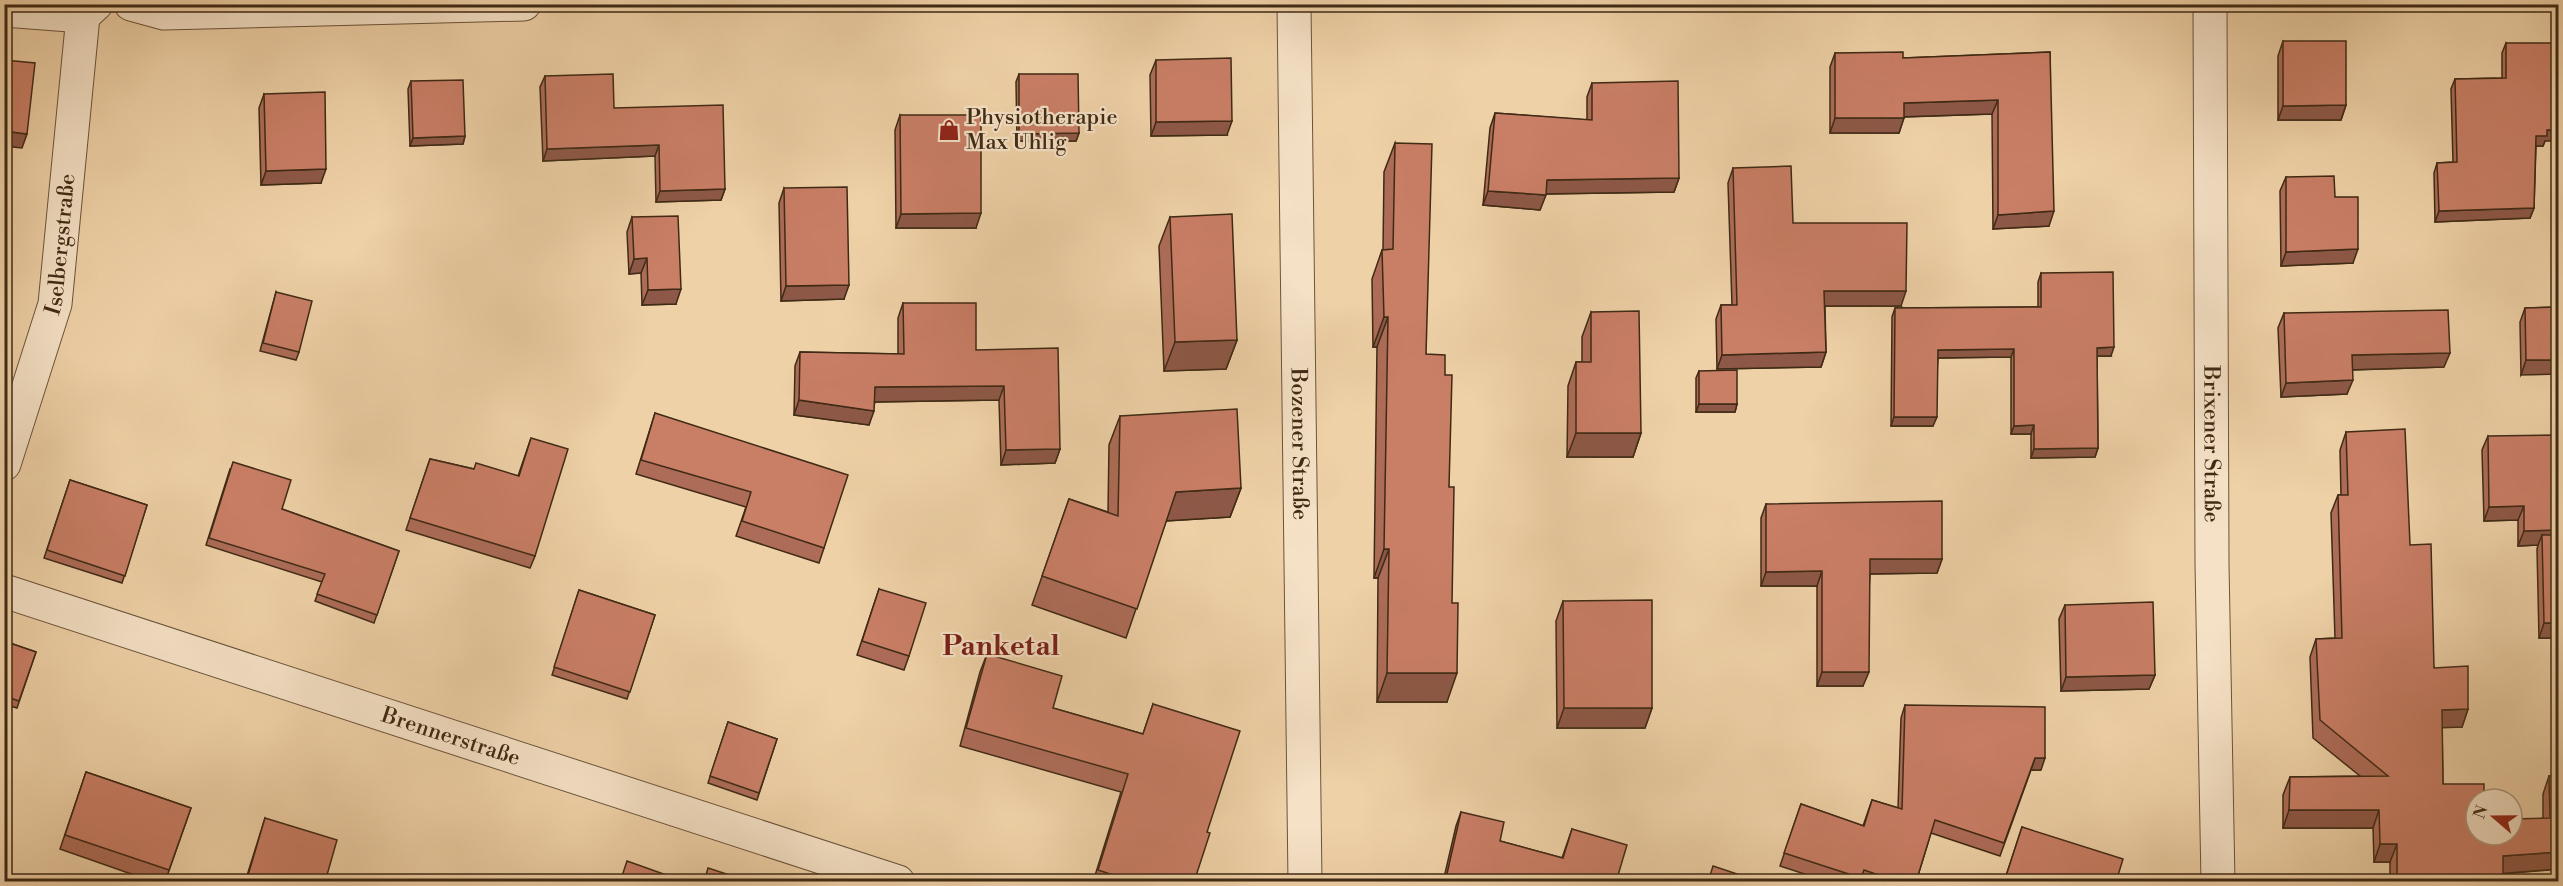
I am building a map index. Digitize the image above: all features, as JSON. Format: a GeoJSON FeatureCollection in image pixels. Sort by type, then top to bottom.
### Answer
{"type":"FeatureCollection","features":[{"type":"Feature","properties":{"kind":"street"},"geometry":{"type":"LineString","coordinates":[[131,4],[164,13],[524,4]]}},
{"type":"Feature","properties":{"kind":"street","name":"Bozener Straße"},"geometry":{"type":"LineString","coordinates":[[1294,4],[1305,882]]}},
{"type":"Feature","properties":{"kind":"street","name":"Brixener Straße"},"geometry":{"type":"LineString","coordinates":[[2210,4],[2212,564],[2218,882]]}},
{"type":"Feature","properties":{"kind":"street"},"geometry":{"type":"LineString","coordinates":[[4,10],[90,10]]}},
{"type":"Feature","properties":{"kind":"street","name":"Iselbergstraße"},"geometry":{"type":"LineString","coordinates":[[4,464],[55,304],[90,10]]}},
{"type":"Feature","properties":{"kind":"street","name":"Brennerstraße"},"geometry":{"type":"LineString","coordinates":[[4,591],[898,882]]}},
{"type":"Feature","properties":{"kind":"building"},"geometry":{"type":"Polygon","coordinates":[[[2283,41],[2346,41],[2346,105],[2283,106],[2283,41]]]}},
{"type":"Feature","properties":{"kind":"building"},"geometry":{"type":"Polygon","coordinates":[[[2506,43],[2559,43],[2559,130],[2547,130],[2547,136],[2536,136],[2534,208],[2439,211],[2437,163],[2457,162],[2455,79],[2506,78],[2506,43]]]}},
{"type":"Feature","properties":{"kind":"building"},"geometry":{"type":"Polygon","coordinates":[[[1903,52],[1903,58],[2050,52],[2054,211],[1998,215],[1998,100],[1904,103],[1904,118],[1835,118],[1835,53],[1903,52]]]}},
{"type":"Feature","properties":{"kind":"building"},"geometry":{"type":"Polygon","coordinates":[[[1231,58],[1232,121],[1156,122],[1156,60],[1231,58]]]}},
{"type":"Feature","properties":{"kind":"building"},"geometry":{"type":"Polygon","coordinates":[[[4,60],[35,63],[27,134],[4,131],[4,60]]]}},
{"type":"Feature","properties":{"kind":"building"},"geometry":{"type":"Polygon","coordinates":[[[613,74],[614,108],[723,105],[725,189],[660,191],[659,145],[547,149],[545,76],[613,74]]]}},
{"type":"Feature","properties":{"kind":"building"},"geometry":{"type":"Polygon","coordinates":[[[1019,74],[1078,74],[1079,133],[1019,134],[1019,74]]]}},
{"type":"Feature","properties":{"kind":"building"},"geometry":{"type":"Polygon","coordinates":[[[463,80],[465,136],[413,138],[411,81],[463,80]]]}},
{"type":"Feature","properties":{"kind":"building"},"geometry":{"type":"Polygon","coordinates":[[[1678,81],[1679,178],[1547,180],[1546,195],[1488,191],[1495,113],[1592,120],[1592,83],[1678,81]]]}},
{"type":"Feature","properties":{"kind":"building"},"geometry":{"type":"Polygon","coordinates":[[[325,92],[326,169],[266,171],[264,94],[325,92]]]}},
{"type":"Feature","properties":{"kind":"building"},"geometry":{"type":"Polygon","coordinates":[[[900,115],[981,115],[981,213],[901,214],[900,115]]]}},
{"type":"Feature","properties":{"kind":"building"},"geometry":{"type":"Polygon","coordinates":[[[1395,143],[1432,144],[1426,354],[1445,355],[1445,375],[1452,375],[1449,487],[1454,487],[1452,603],[1458,603],[1457,673],[1387,673],[1389,549],[1384,549],[1388,317],[1384,317],[1382,250],[1393,249],[1395,143]]]}},
{"type":"Feature","properties":{"kind":"building"},"geometry":{"type":"Polygon","coordinates":[[[1791,166],[1793,223],[1907,223],[1906,291],[1824,291],[1826,352],[1722,355],[1721,305],[1737,305],[1733,168],[1791,166]]]}},
{"type":"Feature","properties":{"kind":"building"},"geometry":{"type":"Polygon","coordinates":[[[2334,176],[2335,197],[2358,197],[2358,249],[2286,252],[2286,177],[2334,176]]]}},
{"type":"Feature","properties":{"kind":"building"},"geometry":{"type":"Polygon","coordinates":[[[847,187],[849,285],[786,286],[784,188],[847,187]]]}},
{"type":"Feature","properties":{"kind":"building"},"geometry":{"type":"Polygon","coordinates":[[[1232,214],[1237,340],[1175,342],[1170,217],[1232,214]]]}},
{"type":"Feature","properties":{"kind":"building"},"geometry":{"type":"Polygon","coordinates":[[[678,216],[681,289],[648,290],[647,258],[634,259],[632,217],[678,216]]]}},
{"type":"Feature","properties":{"kind":"building"},"geometry":{"type":"Polygon","coordinates":[[[2113,272],[2114,347],[2097,348],[2098,448],[2034,449],[2034,425],[2014,426],[2014,349],[1938,350],[1937,417],[1894,417],[1895,308],[2041,307],[2041,273],[2113,272]]]}},
{"type":"Feature","properties":{"kind":"building"},"geometry":{"type":"Polygon","coordinates":[[[276,292],[312,301],[299,352],[263,343],[276,292]]]}},
{"type":"Feature","properties":{"kind":"building"},"geometry":{"type":"Polygon","coordinates":[[[903,303],[976,303],[976,350],[1058,348],[1060,449],[1006,450],[1004,386],[875,387],[874,411],[799,400],[800,352],[904,354],[903,303]]]}},
{"type":"Feature","properties":{"kind":"building"},"geometry":{"type":"Polygon","coordinates":[[[2559,307],[2559,360],[2526,360],[2525,308],[2559,307]]]}},
{"type":"Feature","properties":{"kind":"building"},"geometry":{"type":"Polygon","coordinates":[[[2448,310],[2450,353],[2352,355],[2353,380],[2286,383],[2284,313],[2448,310]]]}},
{"type":"Feature","properties":{"kind":"building"},"geometry":{"type":"Polygon","coordinates":[[[1639,311],[1641,433],[1576,433],[1576,362],[1591,362],[1591,312],[1639,311]]]}},
{"type":"Feature","properties":{"kind":"building"},"geometry":{"type":"Polygon","coordinates":[[[1737,370],[1737,404],[1699,404],[1699,371],[1737,370]]]}},
{"type":"Feature","properties":{"kind":"building"},"geometry":{"type":"Polygon","coordinates":[[[1237,409],[1241,488],[1176,492],[1137,609],[1042,576],[1069,499],[1118,516],[1120,416],[1237,409]]]}},
{"type":"Feature","properties":{"kind":"building"},"geometry":{"type":"Polygon","coordinates":[[[655,413],[848,475],[824,548],[742,521],[751,492],[641,460],[655,413]]]}},
{"type":"Feature","properties":{"kind":"building"},"geometry":{"type":"Polygon","coordinates":[[[2405,429],[2410,545],[2431,544],[2434,668],[2468,666],[2468,709],[2442,710],[2443,784],[2484,784],[2484,787],[2464,787],[2464,847],[2524,847],[2524,819],[2550,818],[2549,776],[2559,776],[2559,852],[2503,856],[2503,877],[2397,879],[2397,844],[2380,844],[2379,810],[2289,810],[2290,777],[2388,776],[2320,720],[2316,639],[2342,638],[2338,495],[2348,495],[2346,432],[2405,429]]]}},
{"type":"Feature","properties":{"kind":"building"},"geometry":{"type":"Polygon","coordinates":[[[2556,435],[2557,530],[2524,531],[2524,506],[2489,507],[2488,436],[2556,435]]]}},
{"type":"Feature","properties":{"kind":"building"},"geometry":{"type":"Polygon","coordinates":[[[531,438],[568,449],[535,556],[410,518],[430,459],[474,469],[476,463],[519,476],[531,438]]]}},
{"type":"Feature","properties":{"kind":"building"},"geometry":{"type":"Polygon","coordinates":[[[233,462],[291,480],[282,509],[399,551],[377,615],[317,594],[325,574],[209,538],[233,462]]]}},
{"type":"Feature","properties":{"kind":"building"},"geometry":{"type":"Polygon","coordinates":[[[70,480],[147,505],[125,576],[47,550],[70,480]]]}},
{"type":"Feature","properties":{"kind":"building"},"geometry":{"type":"Polygon","coordinates":[[[1942,501],[1942,559],[1870,559],[1869,672],[1822,672],[1822,571],[1766,572],[1766,504],[1942,501]]]}},
{"type":"Feature","properties":{"kind":"building"},"geometry":{"type":"Polygon","coordinates":[[[2542,535],[2559,535],[2559,623],[2544,623],[2542,535]]]}},
{"type":"Feature","properties":{"kind":"building"},"geometry":{"type":"Polygon","coordinates":[[[879,589],[926,603],[909,656],[862,641],[879,589]]]}},
{"type":"Feature","properties":{"kind":"building"},"geometry":{"type":"Polygon","coordinates":[[[579,590],[655,615],[630,692],[554,667],[579,590]]]}},
{"type":"Feature","properties":{"kind":"building"},"geometry":{"type":"Polygon","coordinates":[[[1652,600],[1652,708],[1564,708],[1563,601],[1652,600]]]}},
{"type":"Feature","properties":{"kind":"building"},"geometry":{"type":"Polygon","coordinates":[[[2153,602],[2155,675],[2066,677],[2065,605],[2153,602]]]}},
{"type":"Feature","properties":{"kind":"building"},"geometry":{"type":"Polygon","coordinates":[[[4,641],[36,652],[19,701],[4,696],[4,641]]]}},
{"type":"Feature","properties":{"kind":"building"},"geometry":{"type":"Polygon","coordinates":[[[987,654],[1062,676],[1053,708],[1143,734],[1153,704],[1240,731],[1207,832],[1210,833],[1194,882],[1134,882],[1098,870],[1128,774],[966,728],[987,654]]]}},
{"type":"Feature","properties":{"kind":"building"},"geometry":{"type":"Polygon","coordinates":[[[1905,705],[2045,707],[2045,758],[2035,758],[2004,843],[1935,820],[1916,882],[1899,882],[1864,870],[1861,878],[1784,853],[1801,804],[1864,826],[1872,800],[1902,809],[1905,705]]]}},
{"type":"Feature","properties":{"kind":"building"},"geometry":{"type":"Polygon","coordinates":[[[728,722],[777,739],[759,793],[710,776],[728,722]]]}},
{"type":"Feature","properties":{"kind":"building"},"geometry":{"type":"Polygon","coordinates":[[[86,772],[191,808],[169,870],[65,835],[86,772]]]}},
{"type":"Feature","properties":{"kind":"building"},"geometry":{"type":"Polygon","coordinates":[[[1461,812],[1504,822],[1500,841],[1563,858],[1572,829],[1627,845],[1616,882],[1464,882],[1446,878],[1461,812]]]}},
{"type":"Feature","properties":{"kind":"building"},"geometry":{"type":"Polygon","coordinates":[[[265,818],[337,840],[325,882],[246,882],[265,818]]]}},
{"type":"Feature","properties":{"kind":"building"},"geometry":{"type":"Polygon","coordinates":[[[2022,827],[2123,859],[2116,882],[2014,882],[2005,879],[2022,827]]]}},
{"type":"Feature","properties":{"kind":"building"},"geometry":{"type":"Polygon","coordinates":[[[627,861],[686,882],[620,882],[627,861]]]}},
{"type":"Feature","properties":{"kind":"building"},"geometry":{"type":"Polygon","coordinates":[[[1713,866],[1761,882],[1708,882],[1713,866]]]}},
{"type":"Feature","properties":{"kind":"building"},"geometry":{"type":"Polygon","coordinates":[[[708,868],[745,880],[745,882],[704,882],[708,868]]]}},
{"type":"Feature","properties":{"kind":"place","name":"Physiotherapie Max Uhlig"},"geometry":{"type":"Point","coordinates":[949,130]}},
{"type":"Feature","properties":{"kind":"district","name":"Panketal"},"geometry":{"type":"Point","coordinates":[1001,646]}}]}
